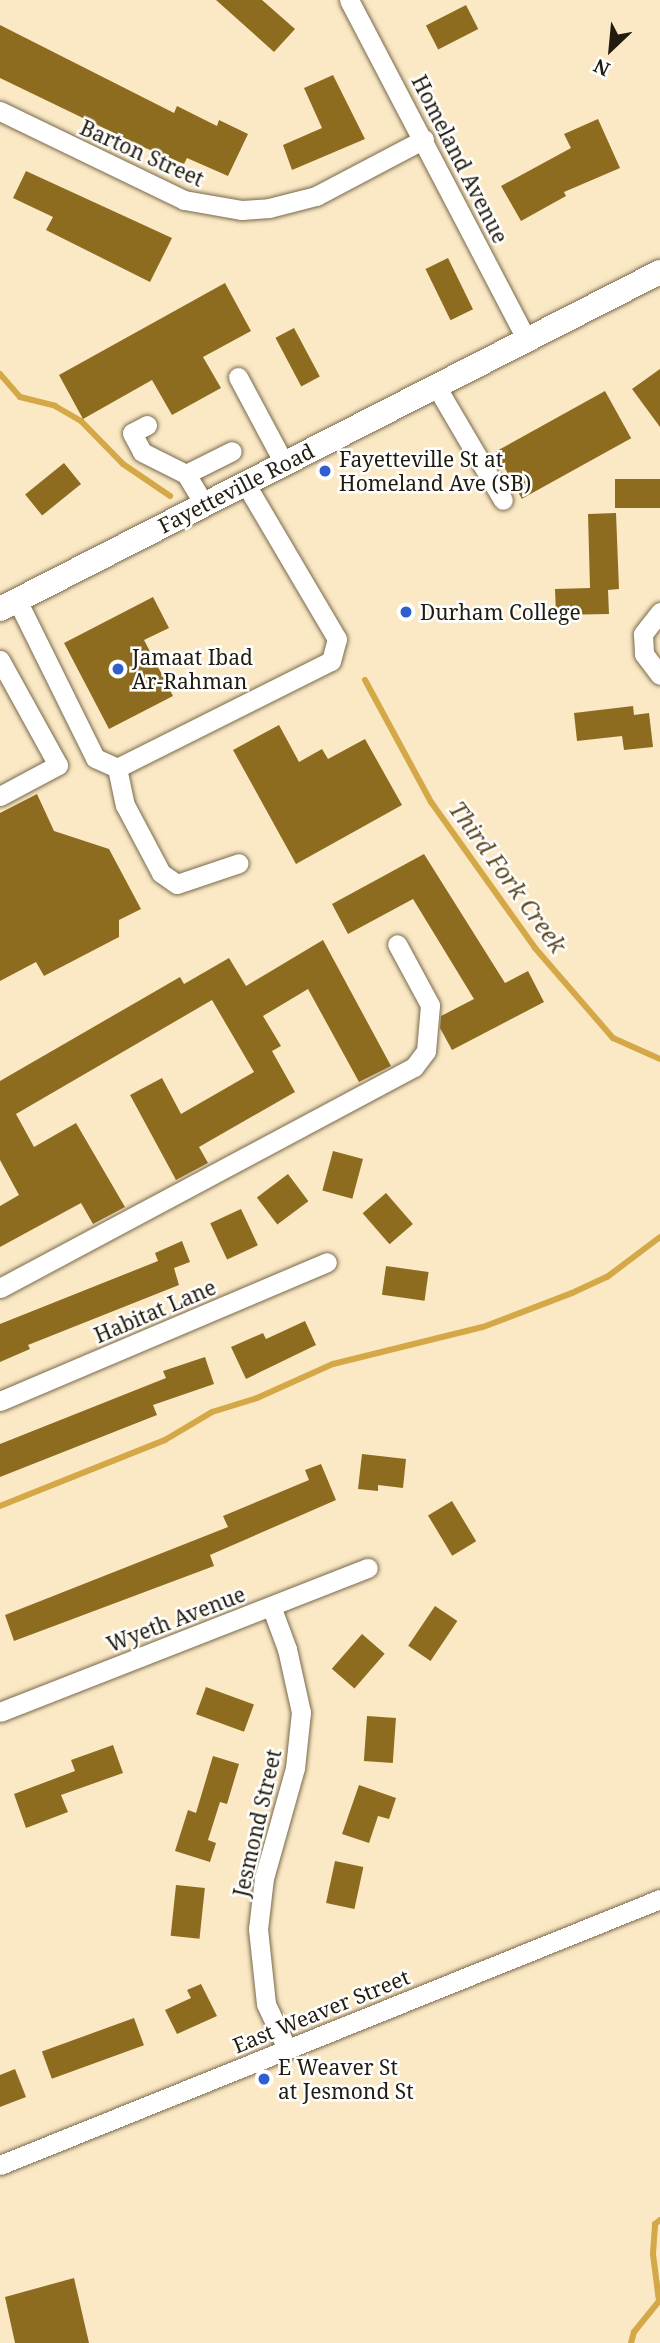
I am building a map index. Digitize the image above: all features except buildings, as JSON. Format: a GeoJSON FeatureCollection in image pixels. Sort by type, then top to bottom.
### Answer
{"type":"FeatureCollection","features":[{"type":"Feature","properties":{"kind":"main road","name":"Fayetteville Road"},"geometry":{"type":"LineString","coordinates":[[9,605],[660,272]]}},
{"type":"Feature","properties":{"kind":"street","name":"Homeland Avenue"},"geometry":{"type":"LineString","coordinates":[[349,0],[527,340]]}},
{"type":"Feature","properties":{"kind":"street","name":"Barton Street"},"geometry":{"type":"LineString","coordinates":[[0,111],[172,195],[242,210],[269,208],[316,196],[424,139]]}},
{"type":"Feature","properties":{"kind":"street"},"geometry":{"type":"LineString","coordinates":[[238,377],[284,463]]}},
{"type":"Feature","properties":{"kind":"street"},"geometry":{"type":"LineString","coordinates":[[436,386],[503,500]]}},
{"type":"Feature","properties":{"kind":"street"},"geometry":{"type":"LineString","coordinates":[[147,425],[132,433],[142,452],[186,474],[204,505]]}},
{"type":"Feature","properties":{"kind":"street"},"geometry":{"type":"LineString","coordinates":[[186,474],[232,451]]}},
{"type":"Feature","properties":{"kind":"street"},"geometry":{"type":"LineString","coordinates":[[117,768],[331,661],[337,639],[245,484]]}},
{"type":"Feature","properties":{"kind":"street"},"geometry":{"type":"LineString","coordinates":[[9,605],[95,758],[117,768]]}},
{"type":"Feature","properties":{"kind":"street"},"geometry":{"type":"LineString","coordinates":[[660,612],[643,634],[644,654],[660,675]]}},
{"type":"Feature","properties":{"kind":"street"},"geometry":{"type":"LineString","coordinates":[[0,660],[58,765],[0,796]]}},
{"type":"Feature","properties":{"kind":"street"},"geometry":{"type":"LineString","coordinates":[[117,768],[125,805],[161,873],[177,884],[239,863]]}},
{"type":"Feature","properties":{"kind":"street"},"geometry":{"type":"LineString","coordinates":[[0,1288],[414,1066],[426,1051],[429,1005],[397,944]]}},
{"type":"Feature","properties":{"kind":"street","name":"Habitat Lane"},"geometry":{"type":"LineString","coordinates":[[0,1401],[327,1262]]}},
{"type":"Feature","properties":{"kind":"street","name":"Wyeth Avenue"},"geometry":{"type":"LineString","coordinates":[[0,1712],[368,1568]]}},
{"type":"Feature","properties":{"kind":"street","name":"Jesmond Street"},"geometry":{"type":"LineString","coordinates":[[271,1606],[287,1649],[301,1712],[295,1769],[264,1878],[258,1929],[266,2004],[287,2049]]}},
{"type":"Feature","properties":{"kind":"street","name":"East Weaver Street"},"geometry":{"type":"LineString","coordinates":[[0,2165],[660,1899]]}},
{"type":"Feature","properties":{"kind":"waterway","name":"Third Fork Creek"},"geometry":{"type":"LineString","coordinates":[[0,374],[20,397],[55,406],[81,421],[123,464],[170,496]]}},
{"type":"Feature","properties":{"kind":"waterway","name":"Third Fork Creek"},"geometry":{"type":"LineString","coordinates":[[365,680],[431,802],[535,948],[613,1038],[660,1059]]}},
{"type":"Feature","properties":{"kind":"waterway"},"geometry":{"type":"LineString","coordinates":[[0,1506],[165,1440],[212,1412],[257,1398],[333,1364],[483,1327],[572,1293],[607,1277],[660,1237]]}},
{"type":"Feature","properties":{"kind":"waterway"},"geometry":{"type":"LineString","coordinates":[[631,2343],[634,2332],[659,2301],[653,2254],[655,2224],[660,2220]]}},
{"type":"Feature","properties":{"kind":"place","name":"Fayetteville St at Homeland Ave (SB)"},"geometry":{"type":"Point","coordinates":[325,471]}},
{"type":"Feature","properties":{"kind":"place","name":"Durham College"},"geometry":{"type":"Point","coordinates":[406,612]}},
{"type":"Feature","properties":{"kind":"place","name":"Jamaat Ibad Ar-Rahman"},"geometry":{"type":"Point","coordinates":[118,669]}},
{"type":"Feature","properties":{"kind":"place","name":"E Weaver St at Jesmond St"},"geometry":{"type":"Point","coordinates":[264,2079]}}]}
